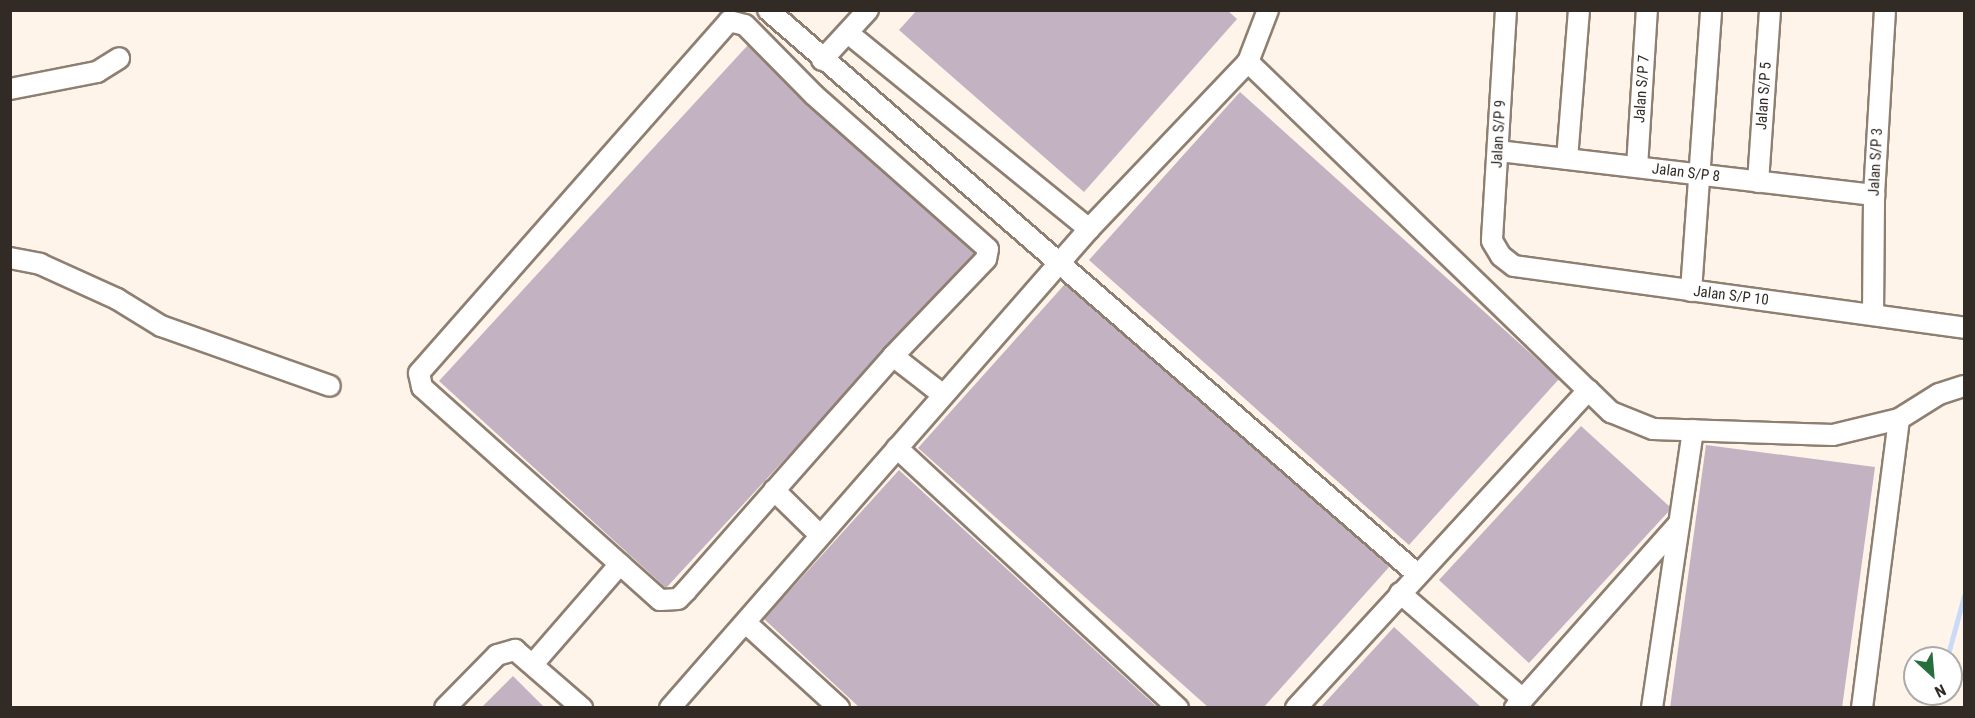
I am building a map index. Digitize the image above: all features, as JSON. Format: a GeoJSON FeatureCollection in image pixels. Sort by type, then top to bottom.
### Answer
{"type":"FeatureCollection","features":[{"type":"Feature","properties":{"kind":"street"},"geometry":{"type":"LineString","coordinates":[[768,10],[828,65],[1060,262],[1417,574]]}},
{"type":"Feature","properties":{"kind":"street"},"geometry":{"type":"LineString","coordinates":[[814,95],[828,65],[848,33],[868,10]]}},
{"type":"Feature","properties":{"kind":"street"},"geometry":{"type":"LineString","coordinates":[[670,708],[942,394],[1089,229],[1248,62],[1268,10]]}},
{"type":"Feature","properties":{"kind":"street","name":"Jalan S/P 9"},"geometry":{"type":"LineString","coordinates":[[1501,256],[1492,241],[1506,10]]}},
{"type":"Feature","properties":{"kind":"street"},"geometry":{"type":"LineString","coordinates":[[1567,159],[1579,10]]}},
{"type":"Feature","properties":{"kind":"street","name":"Jalan S/P 7"},"geometry":{"type":"LineString","coordinates":[[1637,167],[1647,10]]}},
{"type":"Feature","properties":{"kind":"street"},"geometry":{"type":"LineString","coordinates":[[1691,291],[1711,10]]}},
{"type":"Feature","properties":{"kind":"street","name":"Jalan S/P 5"},"geometry":{"type":"LineString","coordinates":[[1758,182],[1770,10]]}},
{"type":"Feature","properties":{"kind":"street","name":"Jalan S/P 3"},"geometry":{"type":"LineString","coordinates":[[1873,315],[1874,195],[1885,10]]}},
{"type":"Feature","properties":{"kind":"street"},"geometry":{"type":"LineString","coordinates":[[729,21],[745,25],[814,95],[988,249],[986,259],[893,356],[678,598],[660,600],[422,387],[420,366],[729,21]]}},
{"type":"Feature","properties":{"kind":"street"},"geometry":{"type":"LineString","coordinates":[[848,33],[1089,229]]}},
{"type":"Feature","properties":{"kind":"street"},"geometry":{"type":"LineString","coordinates":[[10,89],[96,72],[119,58]]}},
{"type":"Feature","properties":{"kind":"street"},"geometry":{"type":"LineString","coordinates":[[1248,62],[1611,412],[1653,429],[1833,435],[1899,419],[1939,394],[1965,386]]}},
{"type":"Feature","properties":{"kind":"street","name":"Jalan S/P 8"},"geometry":{"type":"LineString","coordinates":[[1499,151],[1874,195]]}},
{"type":"Feature","properties":{"kind":"street","name":"Jalan S/P 10"},"geometry":{"type":"LineString","coordinates":[[1501,256],[1514,266],[1965,328]]}},
{"type":"Feature","properties":{"kind":"street"},"geometry":{"type":"LineString","coordinates":[[10,258],[40,264],[117,299],[161,326],[330,386]]}},
{"type":"Feature","properties":{"kind":"street"},"geometry":{"type":"LineString","coordinates":[[893,356],[942,394]]}},
{"type":"Feature","properties":{"kind":"street"},"geometry":{"type":"LineString","coordinates":[[1296,708],[1588,390]]}},
{"type":"Feature","properties":{"kind":"street"},"geometry":{"type":"LineString","coordinates":[[1862,708],[1899,419]]}},
{"type":"Feature","properties":{"kind":"street"},"geometry":{"type":"LineString","coordinates":[[1652,708],[1693,430]]}},
{"type":"Feature","properties":{"kind":"street"},"geometry":{"type":"LineString","coordinates":[[897,448],[1178,708]]}},
{"type":"Feature","properties":{"kind":"street"},"geometry":{"type":"LineString","coordinates":[[774,490],[820,535]]}},
{"type":"Feature","properties":{"kind":"street"},"geometry":{"type":"LineString","coordinates":[[1400,593],[1519,703],[1679,523]]}},
{"type":"Feature","properties":{"kind":"street"},"geometry":{"type":"LineString","coordinates":[[534,663],[620,564]]}},
{"type":"Feature","properties":{"kind":"street"},"geometry":{"type":"LineString","coordinates":[[746,623],[839,708]]}},
{"type":"Feature","properties":{"kind":"street"},"geometry":{"type":"LineString","coordinates":[[446,708],[497,655],[515,650],[534,663],[582,708]]}},
{"type":"Feature","properties":{"kind":"building"},"geometry":{"type":"Polygon","coordinates":[[[917,10],[1227,10],[1237,19],[1084,192],[899,30],[917,10]]]}},
{"type":"Feature","properties":{"kind":"building"},"geometry":{"type":"Polygon","coordinates":[[[748,45],[806,104],[975,253],[666,588],[439,381],[748,45]]]}},
{"type":"Feature","properties":{"kind":"building"},"geometry":{"type":"Polygon","coordinates":[[[1240,92],[1559,379],[1409,545],[1089,260],[1240,92]]]}},
{"type":"Feature","properties":{"kind":"building"},"geometry":{"type":"Polygon","coordinates":[[[1065,284],[1390,566],[1263,708],[1209,708],[918,448],[1065,284]]]}},
{"type":"Feature","properties":{"kind":"building"},"geometry":{"type":"Polygon","coordinates":[[[1581,426],[1670,507],[1669,511],[1529,663],[1439,580],[1581,426]]]}},
{"type":"Feature","properties":{"kind":"building"},"geometry":{"type":"Polygon","coordinates":[[[1706,445],[1875,467],[1842,708],[1670,708],[1706,445]]]}},
{"type":"Feature","properties":{"kind":"building"},"geometry":{"type":"Polygon","coordinates":[[[899,470],[1158,708],[860,708],[764,619],[899,470]]]}},
{"type":"Feature","properties":{"kind":"building"},"geometry":{"type":"Polygon","coordinates":[[[1394,627],[1482,708],[1320,708],[1394,627]]]}},
{"type":"Feature","properties":{"kind":"building"},"geometry":{"type":"Polygon","coordinates":[[[513,676],[545,708],[481,708],[513,676]]]}},
{"type":"Feature","properties":{"kind":"waterway"},"geometry":{"type":"LineString","coordinates":[[1950,646],[1964,596]]}}]}
